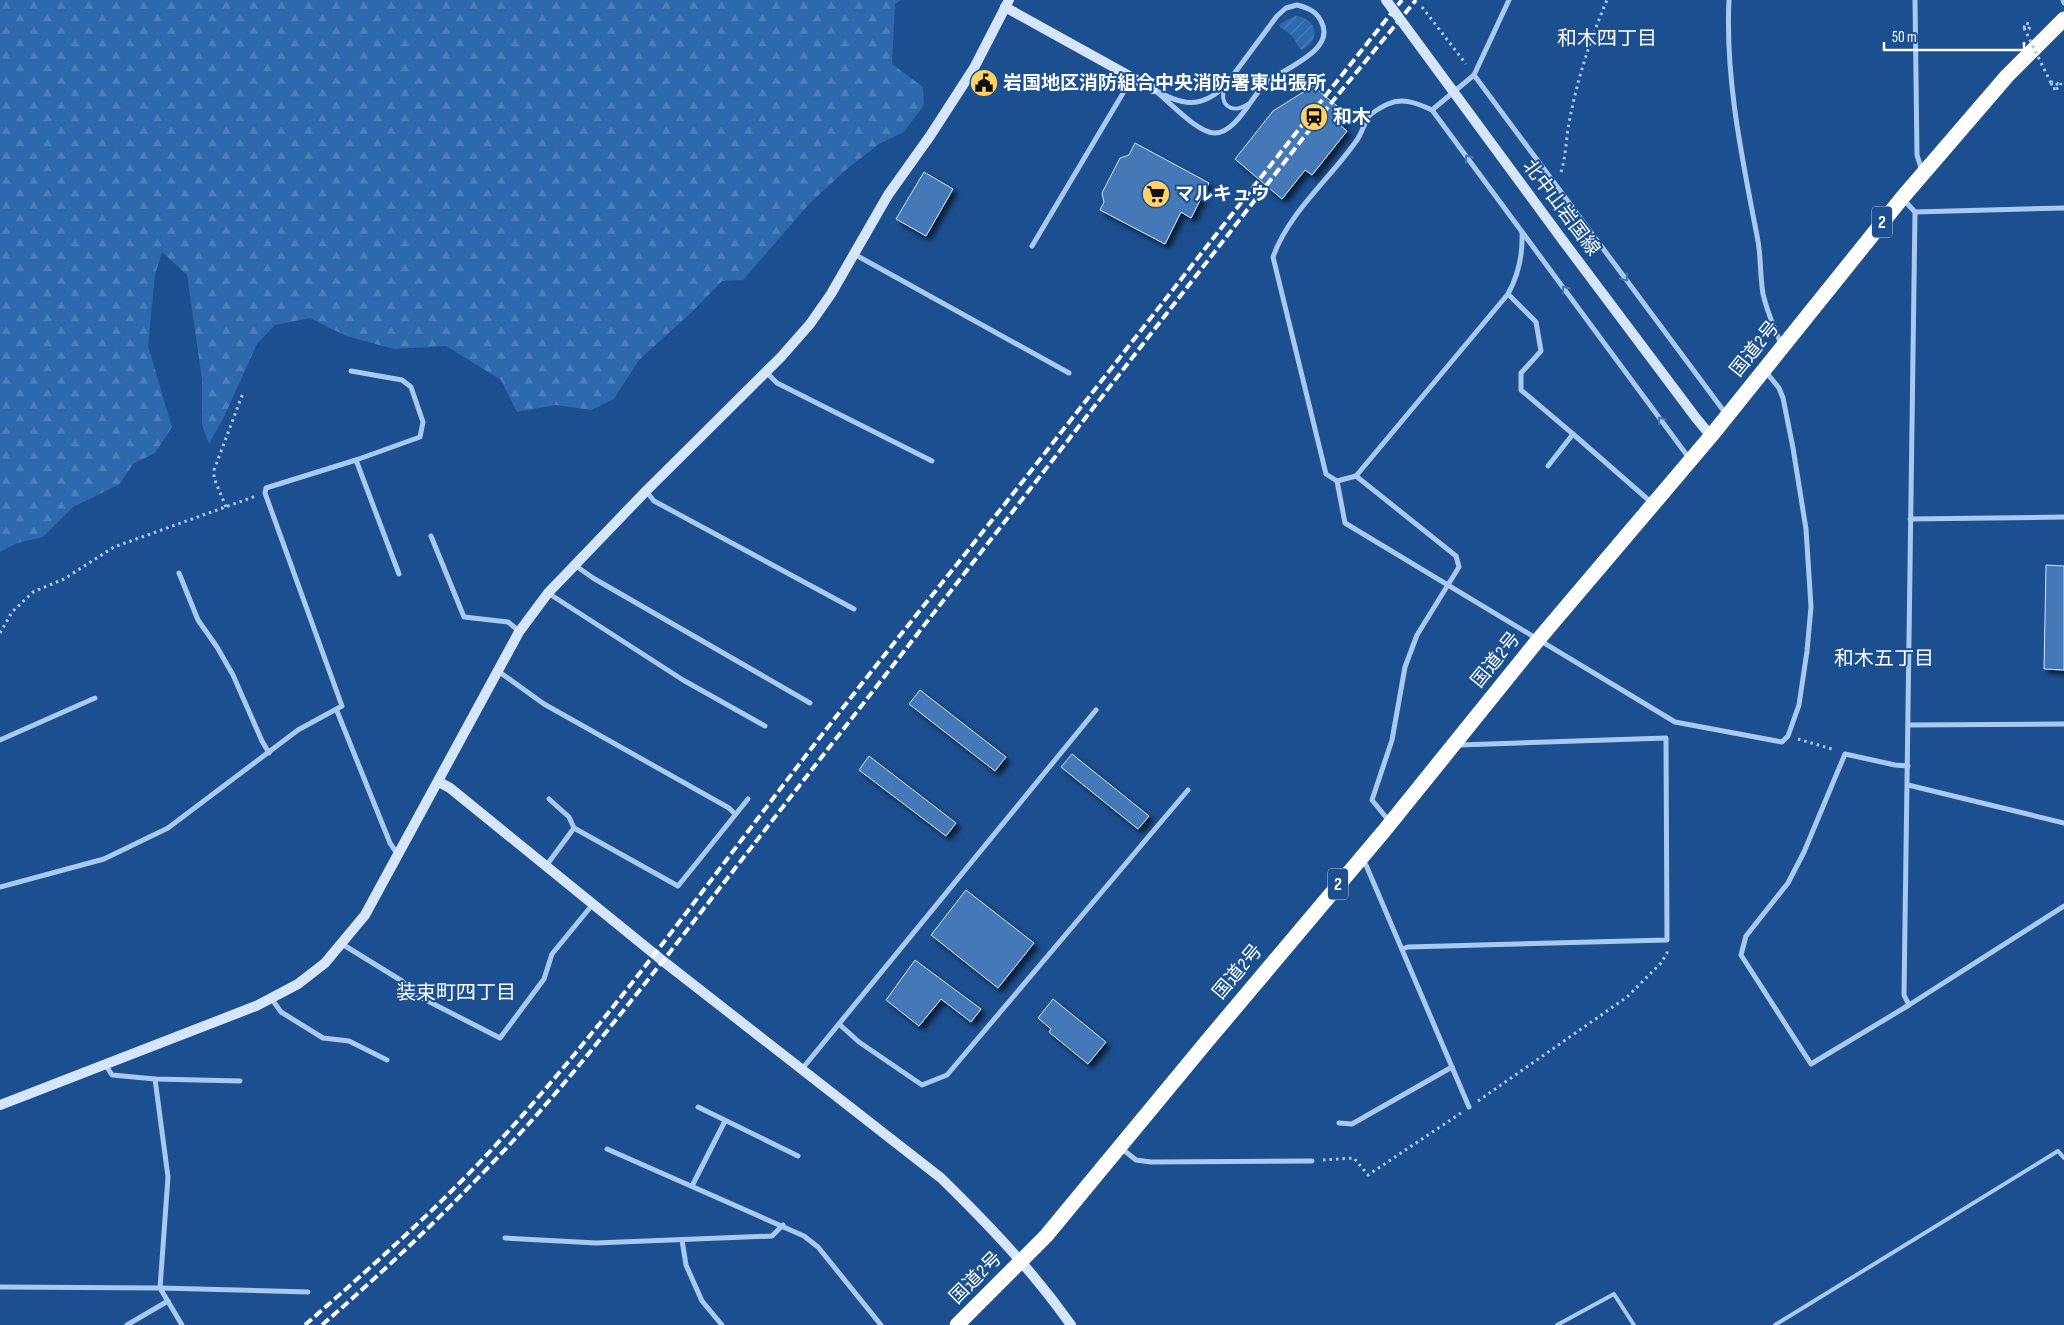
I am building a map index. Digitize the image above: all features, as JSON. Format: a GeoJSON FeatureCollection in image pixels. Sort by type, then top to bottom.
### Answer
{"type":"FeatureCollection","features":[{"type":"Feature","properties":{"kind":"highway","name":"国道2号"},"geometry":{"type":"LineString","coordinates":[[957,1325],[1046,1236],[1391,823],[1538,640],[1711,436],[1902,198],[2007,76],[2064,19]]}},
{"type":"Feature","properties":{"kind":"street","name":"北中山岩国線"},"geometry":{"type":"LineString","coordinates":[[1386,0],[1564,242],[1711,436]]}},
{"type":"Feature","properties":{"kind":"street"},"geometry":{"type":"LineString","coordinates":[[1432,110],[1474,74],[1508,0]]}},
{"type":"Feature","properties":{"kind":"street"},"geometry":{"type":"LineString","coordinates":[[1729,0],[1731,79],[1740,148],[1758,244],[1763,294],[1782,347]]}},
{"type":"Feature","properties":{"kind":"street"},"geometry":{"type":"LineString","coordinates":[[1915,0],[1917,155],[1923,174]]}},
{"type":"Feature","properties":{"kind":"street"},"geometry":{"type":"LineString","coordinates":[[0,1105],[256,1006],[298,984],[325,962],[342,944],[365,915],[520,632],[548,593],[646,491],[766,372],[810,324],[830,294],[888,195],[930,136],[974,68],[1007,4],[1132,78],[1180,102],[1192,103],[1210,98],[1225,86],[1277,16],[1286,8],[1297,6],[1308,8],[1318,14],[1323,24],[1324,36],[1320,46],[1312,54],[1268,81],[1234,124],[1225,131],[1214,133],[1203,129],[1182,115],[1153,89]]}},
{"type":"Feature","properties":{"kind":"street"},"geometry":{"type":"LineString","coordinates":[[1474,74],[1727,416]]}},
{"type":"Feature","properties":{"kind":"street"},"geometry":{"type":"LineString","coordinates":[[1032,246],[1132,78]]}},
{"type":"Feature","properties":{"kind":"street"},"geometry":{"type":"LineString","coordinates":[[1690,459],[1432,110],[1417,103],[1402,101],[1389,104],[1369,116],[1358,139],[1316,189],[1279,240],[1273,257],[1326,474],[1336,481],[1345,523],[1448,587],[1675,722],[1782,742],[1788,736],[1799,705],[1807,651],[1810,607],[1806,529],[1793,448],[1783,398],[1779,388],[1764,370]]}},
{"type":"Feature","properties":{"kind":"street"},"geometry":{"type":"LineString","coordinates":[[1902,198],[1915,212],[1904,995],[1909,1005]]}},
{"type":"Feature","properties":{"kind":"street"},"geometry":{"type":"LineString","coordinates":[[1915,212],[2064,208]]}},
{"type":"Feature","properties":{"kind":"street"},"geometry":{"type":"LineString","coordinates":[[1336,481],[1356,476],[1508,294],[1516,280],[1523,250],[1522,232]]}},
{"type":"Feature","properties":{"kind":"street"},"geometry":{"type":"LineString","coordinates":[[853,254],[1070,373]]}},
{"type":"Feature","properties":{"kind":"street"},"geometry":{"type":"LineString","coordinates":[[1508,294],[1536,322],[1541,351],[1521,373],[1520,390],[1653,503]]}},
{"type":"Feature","properties":{"kind":"street"},"geometry":{"type":"LineString","coordinates":[[0,887],[104,859],[143,841],[184,816],[298,730],[337,711],[342,706],[265,493],[266,488],[356,460],[420,437],[423,422],[411,387],[402,380],[351,371]]}},
{"type":"Feature","properties":{"kind":"street"},"geometry":{"type":"LineString","coordinates":[[766,372],[777,383],[932,461]]}},
{"type":"Feature","properties":{"kind":"street"},"geometry":{"type":"LineString","coordinates":[[1548,466],[1573,434]]}},
{"type":"Feature","properties":{"kind":"street"},"geometry":{"type":"LineString","coordinates":[[356,460],[399,574]]}},
{"type":"Feature","properties":{"kind":"street"},"geometry":{"type":"LineString","coordinates":[[1356,476],[1456,556],[1459,567],[1417,635],[1405,667],[1392,740],[1372,800],[1391,823]]}},
{"type":"Feature","properties":{"kind":"street"},"geometry":{"type":"LineString","coordinates":[[646,491],[654,501],[854,609]]}},
{"type":"Feature","properties":{"kind":"street"},"geometry":{"type":"LineString","coordinates":[[1910,519],[2064,518]]}},
{"type":"Feature","properties":{"kind":"street"},"geometry":{"type":"LineString","coordinates":[[432,536],[464,617],[508,622],[520,632]]}},
{"type":"Feature","properties":{"kind":"street"},"geometry":{"type":"LineString","coordinates":[[576,566],[810,703]]}},
{"type":"Feature","properties":{"kind":"street"},"geometry":{"type":"LineString","coordinates":[[179,573],[198,620],[217,647],[233,676],[262,742],[269,753]]}},
{"type":"Feature","properties":{"kind":"street"},"geometry":{"type":"LineString","coordinates":[[548,593],[683,680],[765,726]]}},
{"type":"Feature","properties":{"kind":"street"},"geometry":{"type":"LineString","coordinates":[[497,671],[544,704],[729,808],[735,814]]}},
{"type":"Feature","properties":{"kind":"street"},"geometry":{"type":"LineString","coordinates":[[0,740],[95,698]]}},
{"type":"Feature","properties":{"kind":"street"},"geometry":{"type":"LineString","coordinates":[[802,1069],[1096,710]]}},
{"type":"Feature","properties":{"kind":"street"},"geometry":{"type":"LineString","coordinates":[[337,711],[390,843],[398,856]]}},
{"type":"Feature","properties":{"kind":"street"},"geometry":{"type":"LineString","coordinates":[[1908,724],[2064,724]]}},
{"type":"Feature","properties":{"kind":"street"},"geometry":{"type":"LineString","coordinates":[[1402,949],[1418,946],[1666,940],[1666,738],[1454,745]]}},
{"type":"Feature","properties":{"kind":"street"},"geometry":{"type":"LineString","coordinates":[[1908,766],[1895,766],[1845,754],[1788,883],[1746,936],[1741,955],[1812,1064],[1909,1005],[2064,906]]}},
{"type":"Feature","properties":{"kind":"street"},"geometry":{"type":"LineString","coordinates":[[439,782],[450,788],[593,904],[941,1178],[1022,1261],[1043,1285],[1071,1325]]}},
{"type":"Feature","properties":{"kind":"street"},"geometry":{"type":"LineString","coordinates":[[1908,785],[2064,823]]}},
{"type":"Feature","properties":{"kind":"street"},"geometry":{"type":"LineString","coordinates":[[839,1024],[859,1042],[922,1085],[947,1075],[1188,790]]}},
{"type":"Feature","properties":{"kind":"street"},"geometry":{"type":"LineString","coordinates":[[549,799],[569,817],[574,828],[678,886],[748,799]]}},
{"type":"Feature","properties":{"kind":"street"},"geometry":{"type":"LineString","coordinates":[[546,866],[574,828]]}},
{"type":"Feature","properties":{"kind":"street"},"geometry":{"type":"LineString","coordinates":[[1359,859],[1366,865],[1469,1107]]}},
{"type":"Feature","properties":{"kind":"street"},"geometry":{"type":"LineString","coordinates":[[342,944],[402,981],[416,995],[500,1038],[544,980],[552,954],[593,904]]}},
{"type":"Feature","properties":{"kind":"street"},"geometry":{"type":"LineString","coordinates":[[272,998],[281,1012],[323,1038],[349,1042],[387,1060]]}},
{"type":"Feature","properties":{"kind":"street"},"geometry":{"type":"LineString","coordinates":[[105,1064],[112,1075],[155,1079],[240,1080]]}},
{"type":"Feature","properties":{"kind":"street"},"geometry":{"type":"LineString","coordinates":[[1339,1122],[1352,1124],[1452,1067]]}},
{"type":"Feature","properties":{"kind":"street"},"geometry":{"type":"LineString","coordinates":[[155,1079],[168,1177],[160,1288],[182,1325]]}},
{"type":"Feature","properties":{"kind":"street"},"geometry":{"type":"LineString","coordinates":[[698,1107],[798,1156]]}},
{"type":"Feature","properties":{"kind":"street"},"geometry":{"type":"LineString","coordinates":[[692,1186],[725,1121]]}},
{"type":"Feature","properties":{"kind":"street"},"geometry":{"type":"LineString","coordinates":[[1120,1148],[1136,1160],[1151,1162],[1312,1161]]}},
{"type":"Feature","properties":{"kind":"street"},"geometry":{"type":"LineString","coordinates":[[607,1149],[783,1225],[804,1236],[818,1247],[881,1325]]}},
{"type":"Feature","properties":{"kind":"street"},"geometry":{"type":"LineString","coordinates":[[505,1238],[596,1243],[772,1236],[783,1225]]}},
{"type":"Feature","properties":{"kind":"street"},"geometry":{"type":"LineString","coordinates":[[682,1240],[686,1265],[702,1301],[722,1325]]}},
{"type":"Feature","properties":{"kind":"street"},"geometry":{"type":"LineString","coordinates":[[0,1287],[160,1288],[308,1292]]}},
{"type":"Feature","properties":{"kind":"street"},"geometry":{"type":"LineString","coordinates":[[127,1325],[168,1301]]}},
{"type":"Feature","properties":{"kind":"lane"},"geometry":{"type":"LineString","coordinates":[[1225,86],[1222,94],[1225,103],[1232,109],[1241,109],[1248,104]]}},
{"type":"Feature","properties":{"kind":"lane"},"geometry":{"type":"LineString","coordinates":[[1775,1325],[2058,1151],[2064,1158]]}},
{"type":"Feature","properties":{"kind":"lane"},"geometry":{"type":"LineString","coordinates":[[1557,1325],[1614,1294],[1634,1325]]}},
{"type":"Feature","properties":{"kind":"path"},"geometry":{"type":"LineString","coordinates":[[1554,183],[1560,179],[1565,161],[1569,124],[1580,73],[1591,38],[1607,0]]}},
{"type":"Feature","properties":{"kind":"path"},"geometry":{"type":"LineString","coordinates":[[1422,7],[1474,74]]}},
{"type":"Feature","properties":{"kind":"path"},"geometry":{"type":"LineString","coordinates":[[2033,24],[2025,22],[2024,27],[2051,87],[2055,89],[2057,88],[2058,87],[2057,83],[2054,81],[2051,84],[2055,89],[2061,85]]}},
{"type":"Feature","properties":{"kind":"path"},"geometry":{"type":"LineString","coordinates":[[226,507],[214,478],[214,470],[243,392]]}},
{"type":"Feature","properties":{"kind":"path"},"geometry":{"type":"LineString","coordinates":[[0,633],[12,612],[33,592],[64,579],[114,547],[265,493]]}},
{"type":"Feature","properties":{"kind":"path"},"geometry":{"type":"LineString","coordinates":[[1788,736],[1845,754]]}},
{"type":"Feature","properties":{"kind":"path"},"geometry":{"type":"LineString","coordinates":[[1312,1161],[1354,1158],[1368,1175],[1627,997],[1668,953],[1666,940]]}},
{"type":"Feature","properties":{"kind":"green space"},"geometry":{"type":"Polygon","coordinates":[[[0,0],[901,0],[895,4],[892,64],[923,87],[924,105],[904,132],[879,144],[847,169],[810,203],[743,280],[722,281],[693,311],[639,360],[614,399],[591,410],[556,405],[517,412],[501,380],[446,346],[394,349],[346,336],[310,318],[275,325],[257,344],[224,417],[209,444],[202,425],[202,379],[187,275],[162,252],[155,275],[148,346],[172,427],[155,453],[133,464],[120,484],[73,507],[43,537],[17,543],[0,552],[0,0]]]}},
{"type":"Feature","properties":{"kind":"green space"},"geometry":{"type":"Polygon","coordinates":[[[1295,16],[1309,21],[1313,25],[1314,30],[1312,41],[1301,50],[1292,36],[1278,25],[1295,16]]]}},
{"type":"Feature","properties":{"kind":"building"},"geometry":{"type":"Polygon","coordinates":[[[1313,86],[1348,115],[1340,125],[1347,131],[1312,175],[1305,170],[1282,199],[1235,159],[1273,111],[1313,86]]]}},
{"type":"Feature","properties":{"kind":"building","name":"マルキュウ"},"geometry":{"type":"Polygon","coordinates":[[[1135,143],[1209,183],[1191,218],[1181,212],[1165,244],[1100,210],[1104,202],[1102,193],[1120,158],[1129,155],[1135,143]]]}},
{"type":"Feature","properties":{"kind":"building"},"geometry":{"type":"Polygon","coordinates":[[[924,172],[953,189],[926,236],[896,219],[924,172]]]}},
{"type":"Feature","properties":{"kind":"building"},"geometry":{"type":"Polygon","coordinates":[[[2046,565],[2064,566],[2064,670],[2044,669],[2046,565]]]}},
{"type":"Feature","properties":{"kind":"building"},"geometry":{"type":"Polygon","coordinates":[[[920,690],[1006,757],[995,771],[909,704],[920,690]]]}},
{"type":"Feature","properties":{"kind":"building"},"geometry":{"type":"Polygon","coordinates":[[[1072,754],[1149,816],[1138,829],[1061,767],[1072,754]]]}},
{"type":"Feature","properties":{"kind":"building"},"geometry":{"type":"Polygon","coordinates":[[[869,756],[956,823],[946,836],[859,770],[869,756]]]}},
{"type":"Feature","properties":{"kind":"building"},"geometry":{"type":"Polygon","coordinates":[[[966,890],[1034,943],[998,988],[931,935],[966,890]]]}},
{"type":"Feature","properties":{"kind":"building"},"geometry":{"type":"Polygon","coordinates":[[[915,960],[981,1009],[971,1022],[941,999],[919,1026],[886,1000],[915,960]]]}},
{"type":"Feature","properties":{"kind":"building"},"geometry":{"type":"Polygon","coordinates":[[[1053,999],[1106,1042],[1088,1064],[1049,1032],[1051,1029],[1038,1018],[1053,999]]]}},
{"type":"Feature","properties":{"kind":"railway"},"geometry":{"type":"LineString","coordinates":[[305,1325],[402,1239],[472,1171],[582,1046],[857,690],[1402,0]]}},
{"type":"Feature","properties":{"kind":"railway"},"geometry":{"type":"LineString","coordinates":[[322,1325],[372,1281],[467,1189],[533,1119],[590,1053],[1318,119],[1416,0]]}},
{"type":"Feature","properties":{"kind":"place","name":"岩国地区消防組合中央消防署東出張所"},"geometry":{"type":"Point","coordinates":[984,83]}},
{"type":"Feature","properties":{"kind":"place","name":"和木"},"geometry":{"type":"Point","coordinates":[1314,117]}},
{"type":"Feature","properties":{"kind":"place","name":"マルキュウ"},"geometry":{"type":"Point","coordinates":[1156,194]}},
{"type":"Feature","properties":{"kind":"district","name":"和木四丁目"},"geometry":{"type":"Point","coordinates":[1607,39]}},
{"type":"Feature","properties":{"kind":"district","name":"和木五丁目"},"geometry":{"type":"Point","coordinates":[1884,659]}},
{"type":"Feature","properties":{"kind":"district","name":"装束町四丁目"},"geometry":{"type":"Point","coordinates":[456,993]}}]}
